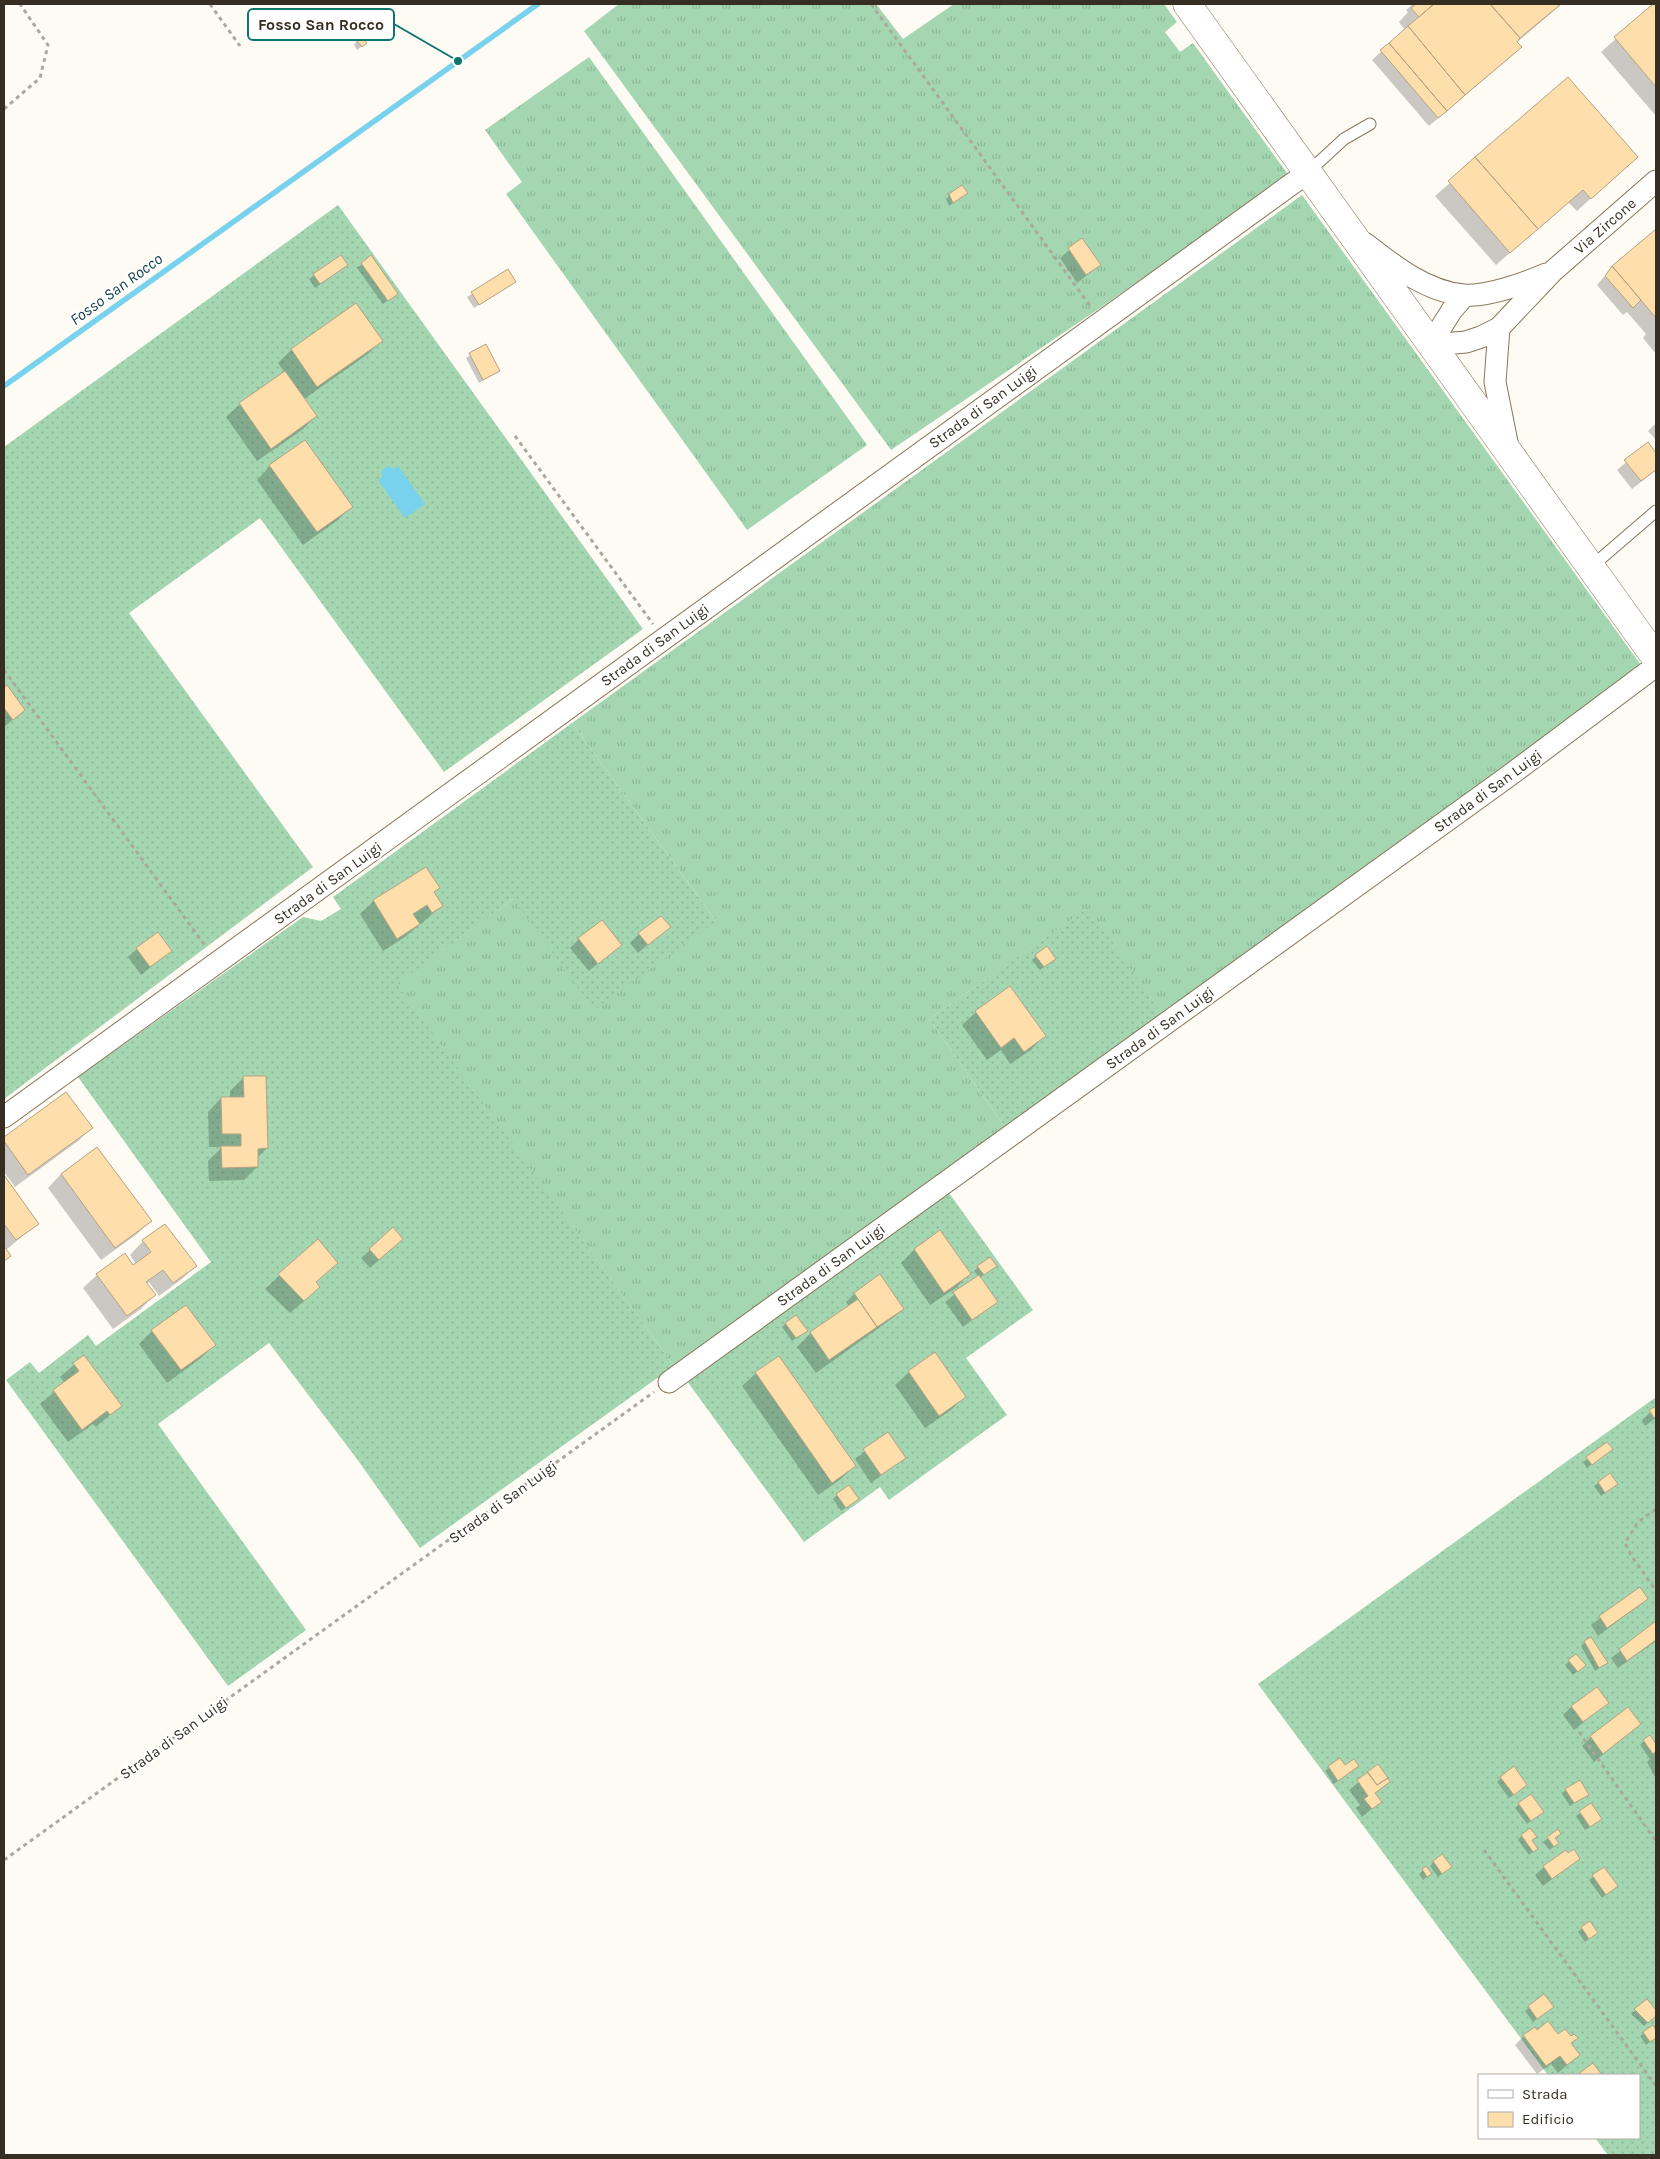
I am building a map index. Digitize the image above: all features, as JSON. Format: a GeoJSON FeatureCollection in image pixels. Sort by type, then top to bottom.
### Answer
{"type":"FeatureCollection","features":[{"type":"Feature","properties":{"kind":"main road"},"geometry":{"type":"LineString","coordinates":[[1187,4],[1656,658]]}},
{"type":"Feature","properties":{"kind":"street","name":"Strada di San Luigi"},"geometry":{"type":"LineString","coordinates":[[4,1117],[1307,173]]}},
{"type":"Feature","properties":{"kind":"street","name":"Via Zircone"},"geometry":{"type":"LineString","coordinates":[[1430,345],[1466,342],[1498,328],[1553,270],[1656,181]]}},
{"type":"Feature","properties":{"kind":"street","name":"Via Zircone"},"geometry":{"type":"LineString","coordinates":[[1350,232],[1412,277],[1435,287],[1465,295],[1523,284],[1553,270]]}},
{"type":"Feature","properties":{"kind":"street"},"geometry":{"type":"LineString","coordinates":[[1430,345],[1452,310],[1465,295]]}},
{"type":"Feature","properties":{"kind":"street"},"geometry":{"type":"LineString","coordinates":[[1498,328],[1495,382],[1508,450]]}},
{"type":"Feature","properties":{"kind":"street","name":"Strada di San Luigi"},"geometry":{"type":"LineString","coordinates":[[668,1382],[1506,778],[1656,666]]}},
{"type":"Feature","properties":{"kind":"lane"},"geometry":{"type":"LineString","coordinates":[[1307,173],[1344,139],[1370,124]]}},
{"type":"Feature","properties":{"kind":"lane"},"geometry":{"type":"LineString","coordinates":[[1591,567],[1656,511]]}},
{"type":"Feature","properties":{"kind":"path"},"geometry":{"type":"LineString","coordinates":[[4,109],[40,78],[48,45],[20,4]]}},
{"type":"Feature","properties":{"kind":"path"},"geometry":{"type":"LineString","coordinates":[[210,4],[240,46]]}},
{"type":"Feature","properties":{"kind":"path"},"geometry":{"type":"LineString","coordinates":[[871,4],[1102,322]]}},
{"type":"Feature","properties":{"kind":"path"},"geometry":{"type":"LineString","coordinates":[[515,436],[664,638]]}},
{"type":"Feature","properties":{"kind":"path"},"geometry":{"type":"LineString","coordinates":[[4,670],[218,963]]}},
{"type":"Feature","properties":{"kind":"path","name":"Strada di San Luigi"},"geometry":{"type":"LineString","coordinates":[[4,1860],[668,1382]]}},
{"type":"Feature","properties":{"kind":"path"},"geometry":{"type":"LineString","coordinates":[[1656,1509],[1638,1522],[1625,1543],[1631,1555],[1656,1590]]}},
{"type":"Feature","properties":{"kind":"path"},"geometry":{"type":"LineString","coordinates":[[1579,1732],[1656,1841]]}},
{"type":"Feature","properties":{"kind":"path"},"geometry":{"type":"LineString","coordinates":[[1484,1850],[1656,2086]]}},
{"type":"Feature","properties":{"kind":"green space"},"geometry":{"type":"Polygon","coordinates":[[[619,4],[876,4],[903,39],[954,4],[1164,4],[1177,22],[1165,32],[1180,52],[1193,43],[1289,176],[1100,308],[891,450],[584,31],[619,4]]]}},
{"type":"Feature","properties":{"kind":"green space"},"geometry":{"type":"Polygon","coordinates":[[[589,57],[867,445],[747,530],[506,194],[522,182],[485,130],[589,57]]]}},
{"type":"Feature","properties":{"kind":"green space"},"geometry":{"type":"Polygon","coordinates":[[[1302,195],[1643,668],[1163,1014],[1087,909],[929,1019],[1005,1127],[674,1366],[396,984],[513,899],[716,921],[572,723],[1302,195]]]}},
{"type":"Feature","properties":{"kind":"green space"},"geometry":{"type":"Polygon","coordinates":[[[338,205],[643,629],[444,772],[260,518],[129,613],[313,867],[4,1099],[4,447],[338,205]]]}},
{"type":"Feature","properties":{"kind":"green space"},"geometry":{"type":"Polygon","coordinates":[[[572,723],[716,921],[594,1010],[513,899],[397,984],[674,1366],[420,1548],[357,1459],[269,1343],[158,1424],[306,1630],[228,1686],[6,1380],[30,1362],[39,1373],[88,1335],[96,1346],[211,1262],[78,1077],[303,917],[321,921],[341,909],[333,897],[572,723]]]}},
{"type":"Feature","properties":{"kind":"green space"},"geometry":{"type":"Polygon","coordinates":[[[1088,908],[1163,1014],[1005,1127],[929,1019],[1088,908]]]}},
{"type":"Feature","properties":{"kind":"green space"},"geometry":{"type":"Polygon","coordinates":[[[949,1193],[1033,1310],[966,1358],[1007,1415],[889,1500],[880,1487],[804,1542],[687,1381],[949,1193]]]}},
{"type":"Feature","properties":{"kind":"green space"},"geometry":{"type":"Polygon","coordinates":[[[1656,1397],[1656,2155],[1608,2155],[1596,2139],[1640,2139],[1640,2074],[1547,2074],[1258,1684],[1656,1397]]]}},
{"type":"Feature","properties":{"kind":"water"},"geometry":{"type":"Polygon","coordinates":[[[388,466],[394,469],[398,466],[425,504],[405,518],[378,480],[382,477],[382,471],[388,466]]]}},
{"type":"Feature","properties":{"kind":"building"},"geometry":{"type":"Polygon","coordinates":[[[1416,4],[1434,4],[1419,17],[1411,8],[1416,4]]]}},
{"type":"Feature","properties":{"kind":"building"},"geometry":{"type":"Polygon","coordinates":[[[1434,4],[1490,4],[1520,38],[1517,42],[1522,47],[1465,95],[1408,26],[1434,4]]]}},
{"type":"Feature","properties":{"kind":"building"},"geometry":{"type":"Polygon","coordinates":[[[1490,4],[1561,4],[1520,38],[1490,4]]]}},
{"type":"Feature","properties":{"kind":"building"},"geometry":{"type":"Polygon","coordinates":[[[1653,4],[1656,4],[1656,87],[1614,37],[1653,4]]]}},
{"type":"Feature","properties":{"kind":"building"},"geometry":{"type":"Polygon","coordinates":[[[1408,26],[1465,95],[1447,111],[1389,43],[1408,26]]]}},
{"type":"Feature","properties":{"kind":"building"},"geometry":{"type":"Polygon","coordinates":[[[360,34],[367,43],[362,47],[357,41],[360,34]]]}},
{"type":"Feature","properties":{"kind":"building"},"geometry":{"type":"Polygon","coordinates":[[[1389,43],[1447,111],[1438,118],[1380,50],[1389,43]]]}},
{"type":"Feature","properties":{"kind":"building"},"geometry":{"type":"Polygon","coordinates":[[[1568,77],[1638,157],[1591,199],[1583,190],[1538,229],[1475,157],[1568,77]]]}},
{"type":"Feature","properties":{"kind":"building"},"geometry":{"type":"Polygon","coordinates":[[[1475,157],[1538,229],[1510,253],[1448,181],[1475,157]]]}},
{"type":"Feature","properties":{"kind":"building"},"geometry":{"type":"Polygon","coordinates":[[[962,185],[968,193],[953,203],[949,194],[962,185]]]}},
{"type":"Feature","properties":{"kind":"building"},"geometry":{"type":"Polygon","coordinates":[[[1656,229],[1656,318],[1612,266],[1656,229]]]}},
{"type":"Feature","properties":{"kind":"building"},"geometry":{"type":"Polygon","coordinates":[[[1082,238],[1101,265],[1086,275],[1068,248],[1082,238]]]}},
{"type":"Feature","properties":{"kind":"building"},"geometry":{"type":"Polygon","coordinates":[[[341,255],[348,265],[320,284],[313,274],[341,255]]]}},
{"type":"Feature","properties":{"kind":"building"},"geometry":{"type":"Polygon","coordinates":[[[371,255],[398,294],[388,301],[361,263],[371,255]]]}},
{"type":"Feature","properties":{"kind":"building"},"geometry":{"type":"Polygon","coordinates":[[[1612,266],[1641,300],[1633,308],[1605,276],[1612,266]]]}},
{"type":"Feature","properties":{"kind":"building"},"geometry":{"type":"Polygon","coordinates":[[[508,269],[516,282],[479,305],[471,292],[508,269]]]}},
{"type":"Feature","properties":{"kind":"building"},"geometry":{"type":"Polygon","coordinates":[[[356,303],[383,341],[317,387],[291,349],[356,303]]]}},
{"type":"Feature","properties":{"kind":"building"},"geometry":{"type":"Polygon","coordinates":[[[486,344],[500,371],[483,380],[469,353],[486,344]]]}},
{"type":"Feature","properties":{"kind":"building"},"geometry":{"type":"Polygon","coordinates":[[[285,371],[317,416],[271,449],[239,403],[285,371]]]}},
{"type":"Feature","properties":{"kind":"building"},"geometry":{"type":"Polygon","coordinates":[[[305,440],[353,507],[317,532],[269,465],[305,440]]]}},
{"type":"Feature","properties":{"kind":"building"},"geometry":{"type":"Polygon","coordinates":[[[1648,442],[1656,453],[1656,470],[1641,481],[1624,460],[1648,442]]]}},
{"type":"Feature","properties":{"kind":"building"},"geometry":{"type":"Polygon","coordinates":[[[7,685],[25,710],[13,720],[4,708],[4,687],[7,685]]]}},
{"type":"Feature","properties":{"kind":"building"},"geometry":{"type":"Polygon","coordinates":[[[426,867],[440,888],[434,892],[443,906],[432,913],[427,905],[413,914],[420,924],[397,939],[373,900],[426,867]]]}},
{"type":"Feature","properties":{"kind":"building"},"geometry":{"type":"Polygon","coordinates":[[[661,916],[671,927],[648,945],[638,933],[661,916]]]}},
{"type":"Feature","properties":{"kind":"building"},"geometry":{"type":"Polygon","coordinates":[[[602,920],[622,945],[598,964],[578,938],[602,920]]]}},
{"type":"Feature","properties":{"kind":"building"},"geometry":{"type":"Polygon","coordinates":[[[158,932],[172,951],[150,967],[136,948],[158,932]]]}},
{"type":"Feature","properties":{"kind":"building"},"geometry":{"type":"Polygon","coordinates":[[[1047,946],[1056,959],[1044,967],[1035,955],[1047,946]]]}},
{"type":"Feature","properties":{"kind":"building"},"geometry":{"type":"Polygon","coordinates":[[[1010,986],[1046,1036],[1024,1052],[1014,1038],[1001,1048],[975,1011],[1010,986]]]}},
{"type":"Feature","properties":{"kind":"building"},"geometry":{"type":"Polygon","coordinates":[[[243,1076],[266,1076],[268,1148],[258,1149],[258,1167],[222,1168],[221,1146],[241,1146],[241,1134],[222,1134],[221,1097],[244,1097],[243,1076]]]}},
{"type":"Feature","properties":{"kind":"building"},"geometry":{"type":"Polygon","coordinates":[[[66,1092],[93,1128],[28,1175],[4,1141],[4,1137],[66,1092]]]}},
{"type":"Feature","properties":{"kind":"building"},"geometry":{"type":"Polygon","coordinates":[[[97,1147],[152,1221],[115,1248],[61,1174],[97,1147]]]}},
{"type":"Feature","properties":{"kind":"building"},"geometry":{"type":"Polygon","coordinates":[[[4,1175],[39,1224],[16,1240],[4,1224],[4,1175]]]}},
{"type":"Feature","properties":{"kind":"building"},"geometry":{"type":"Polygon","coordinates":[[[165,1224],[197,1266],[173,1283],[163,1270],[146,1282],[156,1295],[127,1316],[96,1274],[125,1253],[133,1265],[151,1252],[142,1240],[165,1224]]]}},
{"type":"Feature","properties":{"kind":"building"},"geometry":{"type":"Polygon","coordinates":[[[393,1227],[403,1239],[379,1260],[369,1249],[393,1227]]]}},
{"type":"Feature","properties":{"kind":"building"},"geometry":{"type":"Polygon","coordinates":[[[940,1230],[971,1274],[944,1293],[914,1249],[940,1230]]]}},
{"type":"Feature","properties":{"kind":"building"},"geometry":{"type":"Polygon","coordinates":[[[318,1239],[338,1263],[316,1282],[320,1287],[304,1301],[278,1274],[318,1239]]]}},
{"type":"Feature","properties":{"kind":"building"},"geometry":{"type":"Polygon","coordinates":[[[4,1246],[11,1256],[4,1261],[4,1246]]]}},
{"type":"Feature","properties":{"kind":"building"},"geometry":{"type":"Polygon","coordinates":[[[990,1257],[997,1266],[984,1275],[977,1266],[990,1257]]]}},
{"type":"Feature","properties":{"kind":"building"},"geometry":{"type":"Polygon","coordinates":[[[880,1274],[904,1309],[877,1327],[854,1293],[880,1274]]]}},
{"type":"Feature","properties":{"kind":"building"},"geometry":{"type":"Polygon","coordinates":[[[979,1275],[998,1302],[972,1320],[953,1292],[979,1275]]]}},
{"type":"Feature","properties":{"kind":"building"},"geometry":{"type":"Polygon","coordinates":[[[858,1299],[877,1327],[829,1360],[810,1332],[858,1299]]]}},
{"type":"Feature","properties":{"kind":"building"},"geometry":{"type":"Polygon","coordinates":[[[186,1305],[216,1345],[181,1370],[151,1330],[186,1305]]]}},
{"type":"Feature","properties":{"kind":"building"},"geometry":{"type":"Polygon","coordinates":[[[796,1315],[808,1331],[796,1338],[785,1323],[796,1315]]]}},
{"type":"Feature","properties":{"kind":"building"},"geometry":{"type":"Polygon","coordinates":[[[935,1352],[966,1397],[939,1416],[908,1371],[935,1352]]]}},
{"type":"Feature","properties":{"kind":"building"},"geometry":{"type":"Polygon","coordinates":[[[84,1355],[122,1406],[110,1415],[107,1411],[82,1430],[53,1390],[79,1371],[73,1363],[84,1355]]]}},
{"type":"Feature","properties":{"kind":"building"},"geometry":{"type":"Polygon","coordinates":[[[779,1356],[856,1466],[832,1483],[755,1372],[779,1356]]]}},
{"type":"Feature","properties":{"kind":"building"},"geometry":{"type":"Polygon","coordinates":[[[1656,1406],[1656,1417],[1654,1418],[1649,1410],[1656,1406]]]}},
{"type":"Feature","properties":{"kind":"building"},"geometry":{"type":"Polygon","coordinates":[[[888,1432],[906,1458],[881,1475],[863,1449],[888,1432]]]}},
{"type":"Feature","properties":{"kind":"building"},"geometry":{"type":"Polygon","coordinates":[[[1607,1442],[1613,1449],[1592,1465],[1586,1457],[1607,1442]]]}},
{"type":"Feature","properties":{"kind":"building"},"geometry":{"type":"Polygon","coordinates":[[[1610,1473],[1618,1484],[1605,1493],[1598,1482],[1610,1473]]]}},
{"type":"Feature","properties":{"kind":"building"},"geometry":{"type":"Polygon","coordinates":[[[849,1485],[859,1499],[846,1508],[836,1494],[849,1485]]]}},
{"type":"Feature","properties":{"kind":"building"},"geometry":{"type":"Polygon","coordinates":[[[1640,1587],[1648,1599],[1607,1628],[1599,1616],[1640,1587]]]}},
{"type":"Feature","properties":{"kind":"building"},"geometry":{"type":"Polygon","coordinates":[[[1656,1621],[1656,1640],[1627,1661],[1619,1649],[1656,1621]]]}},
{"type":"Feature","properties":{"kind":"building"},"geometry":{"type":"Polygon","coordinates":[[[1591,1637],[1608,1663],[1599,1668],[1584,1641],[1591,1637]]]}},
{"type":"Feature","properties":{"kind":"building"},"geometry":{"type":"Polygon","coordinates":[[[1576,1654],[1586,1665],[1578,1672],[1568,1660],[1576,1654]]]}},
{"type":"Feature","properties":{"kind":"building"},"geometry":{"type":"Polygon","coordinates":[[[1597,1687],[1609,1703],[1583,1722],[1571,1706],[1597,1687]]]}},
{"type":"Feature","properties":{"kind":"building"},"geometry":{"type":"Polygon","coordinates":[[[1628,1707],[1641,1724],[1603,1754],[1590,1736],[1628,1707]]]}},
{"type":"Feature","properties":{"kind":"building"},"geometry":{"type":"Polygon","coordinates":[[[1650,1735],[1656,1744],[1656,1751],[1653,1754],[1643,1740],[1650,1735]]]}},
{"type":"Feature","properties":{"kind":"building"},"geometry":{"type":"Polygon","coordinates":[[[1340,1758],[1345,1765],[1354,1759],[1359,1766],[1338,1781],[1328,1766],[1340,1758]]]}},
{"type":"Feature","properties":{"kind":"building"},"geometry":{"type":"Polygon","coordinates":[[[1378,1764],[1388,1778],[1377,1785],[1367,1772],[1378,1764]]]}},
{"type":"Feature","properties":{"kind":"building"},"geometry":{"type":"Polygon","coordinates":[[[1514,1766],[1527,1785],[1514,1795],[1500,1777],[1514,1766]]]}},
{"type":"Feature","properties":{"kind":"building"},"geometry":{"type":"Polygon","coordinates":[[[1368,1772],[1377,1785],[1388,1778],[1390,1782],[1375,1793],[1382,1802],[1372,1809],[1364,1799],[1368,1796],[1357,1780],[1368,1772]]]}},
{"type":"Feature","properties":{"kind":"building"},"geometry":{"type":"Polygon","coordinates":[[[1580,1780],[1589,1795],[1574,1803],[1565,1789],[1580,1780]]]}},
{"type":"Feature","properties":{"kind":"building"},"geometry":{"type":"Polygon","coordinates":[[[1531,1794],[1544,1812],[1531,1821],[1518,1803],[1531,1794]]]}},
{"type":"Feature","properties":{"kind":"building"},"geometry":{"type":"Polygon","coordinates":[[[1591,1803],[1602,1819],[1590,1827],[1579,1811],[1591,1803]]]}},
{"type":"Feature","properties":{"kind":"building"},"geometry":{"type":"Polygon","coordinates":[[[1530,1828],[1537,1837],[1532,1840],[1538,1849],[1533,1852],[1521,1835],[1530,1828]]]}},
{"type":"Feature","properties":{"kind":"building"},"geometry":{"type":"Polygon","coordinates":[[[1558,1829],[1561,1834],[1555,1838],[1559,1843],[1554,1847],[1547,1837],[1558,1829]]]}},
{"type":"Feature","properties":{"kind":"building"},"geometry":{"type":"Polygon","coordinates":[[[1574,1849],[1580,1859],[1552,1879],[1543,1866],[1566,1850],[1568,1853],[1574,1849]]]}},
{"type":"Feature","properties":{"kind":"building"},"geometry":{"type":"Polygon","coordinates":[[[1442,1854],[1452,1867],[1442,1874],[1433,1861],[1442,1854]]]}},
{"type":"Feature","properties":{"kind":"building"},"geometry":{"type":"Polygon","coordinates":[[[1426,1866],[1432,1874],[1427,1877],[1422,1869],[1426,1866]]]}},
{"type":"Feature","properties":{"kind":"building"},"geometry":{"type":"Polygon","coordinates":[[[1604,1867],[1618,1886],[1606,1895],[1592,1875],[1604,1867]]]}},
{"type":"Feature","properties":{"kind":"building"},"geometry":{"type":"Polygon","coordinates":[[[1590,1921],[1598,1933],[1589,1939],[1581,1927],[1590,1921]]]}},
{"type":"Feature","properties":{"kind":"building"},"geometry":{"type":"Polygon","coordinates":[[[1544,1994],[1554,2007],[1537,2019],[1528,2006],[1544,1994]]]}},
{"type":"Feature","properties":{"kind":"building"},"geometry":{"type":"Polygon","coordinates":[[[1647,1999],[1656,2010],[1656,2016],[1648,2023],[1634,2009],[1647,1999]]]}},
{"type":"Feature","properties":{"kind":"building"},"geometry":{"type":"Polygon","coordinates":[[[1548,2021],[1558,2034],[1565,2029],[1571,2036],[1574,2034],[1578,2038],[1571,2043],[1580,2055],[1567,2065],[1560,2056],[1546,2066],[1523,2035],[1535,2027],[1537,2030],[1548,2021]]]}},
{"type":"Feature","properties":{"kind":"building"},"geometry":{"type":"Polygon","coordinates":[[[1653,2025],[1656,2030],[1656,2038],[1650,2042],[1643,2032],[1653,2025]]]}},
{"type":"Feature","properties":{"kind":"building"},"geometry":{"type":"Polygon","coordinates":[[[1593,2063],[1601,2074],[1578,2074],[1593,2063]]]}},
{"type":"Feature","properties":{"kind":"waterway","name":"Fosso San Rocco"},"geometry":{"type":"LineString","coordinates":[[4,386],[538,4]]}},
{"type":"Feature","properties":{"kind":"place","name":"Fosso San Rocco"},"geometry":{"type":"Point","coordinates":[458,61]}}]}
